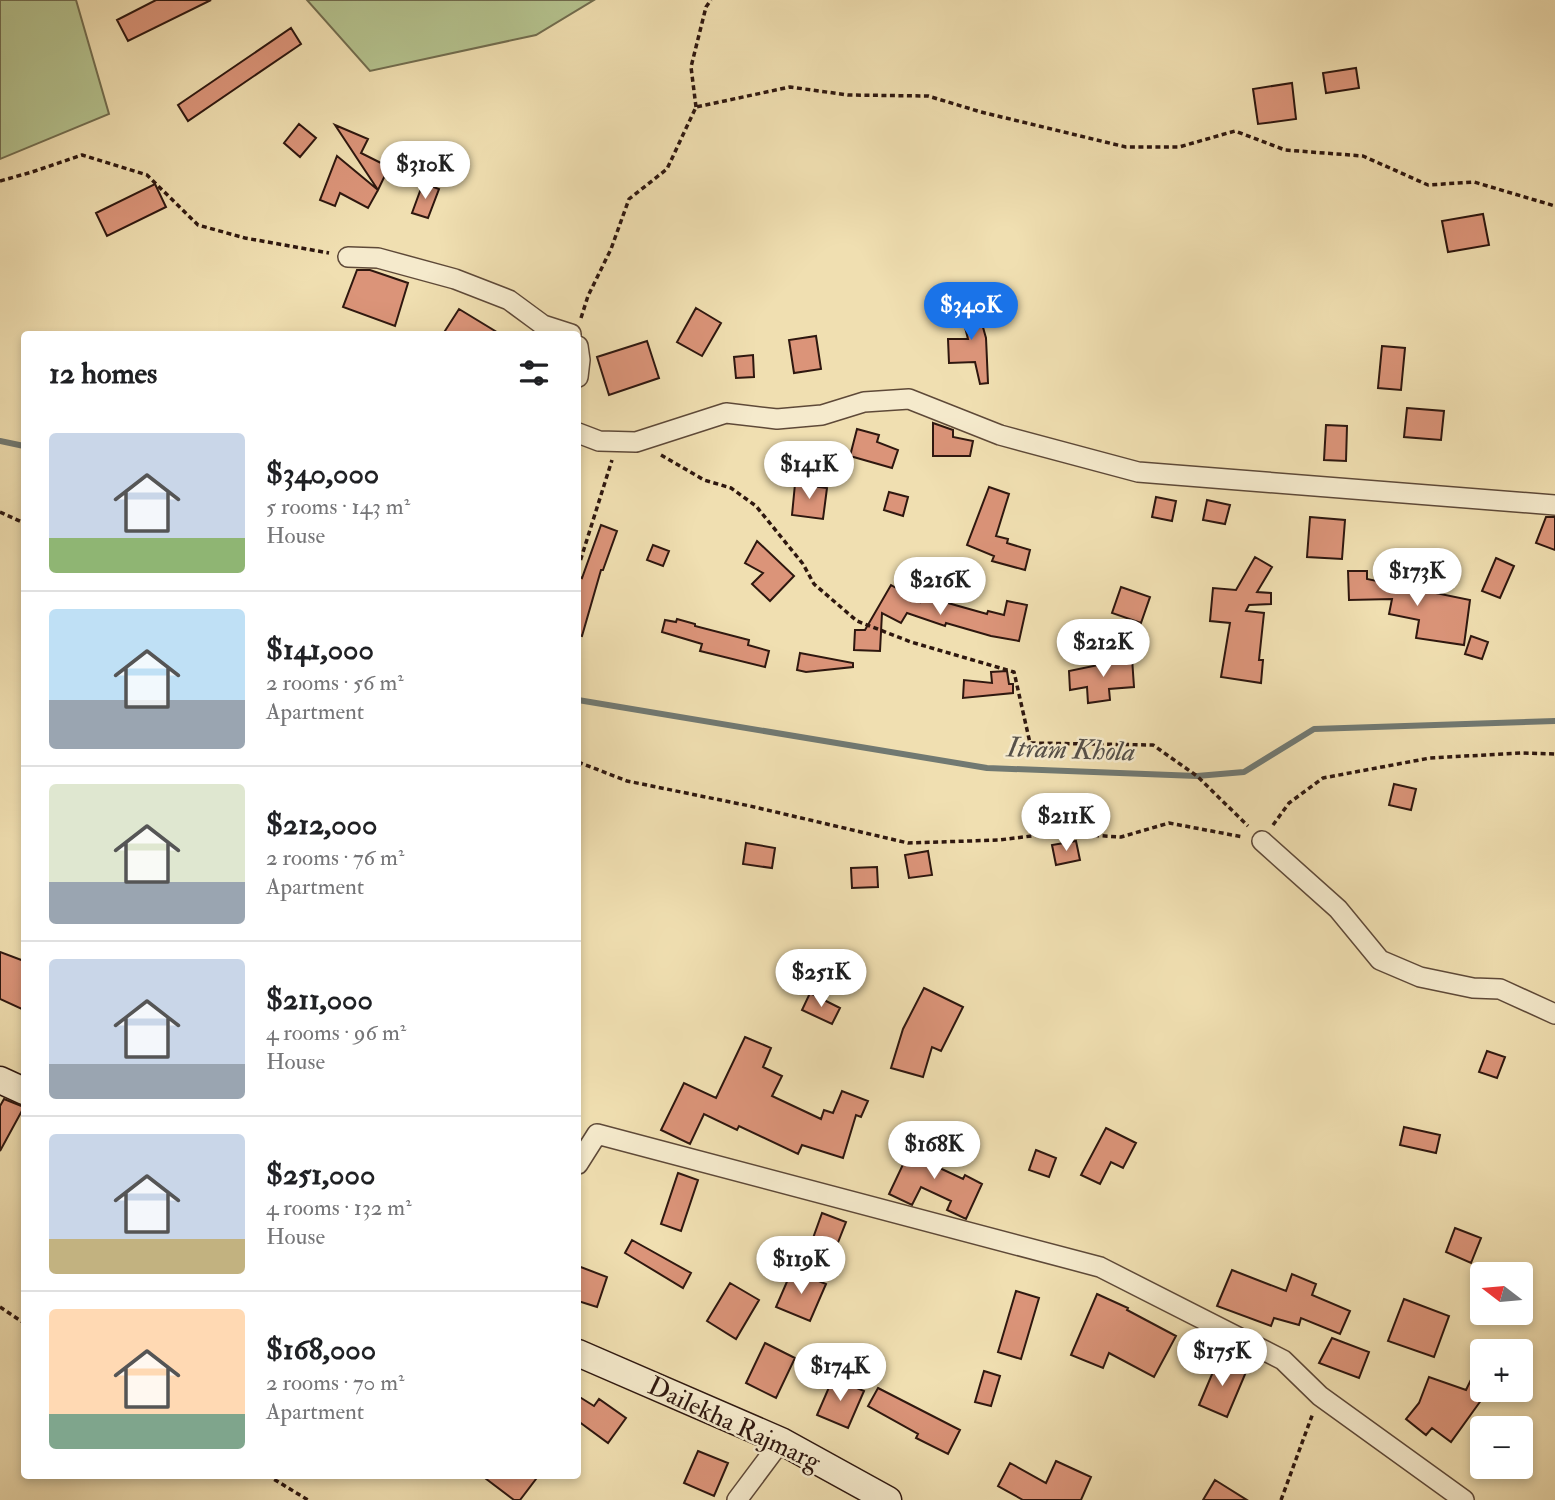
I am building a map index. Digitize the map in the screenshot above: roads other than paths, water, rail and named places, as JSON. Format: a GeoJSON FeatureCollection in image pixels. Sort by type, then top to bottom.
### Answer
{"type":"FeatureCollection","features":[{"type":"Feature","properties":{"kind":"main road"},"geometry":{"type":"LineString","coordinates":[[0,1080],[21,1090]]}},
{"type":"Feature","properties":{"kind":"main road","name":"Dailekha Rajmarg"},"geometry":{"type":"LineString","coordinates":[[581,1354],[781,1441],[888,1500]]}},
{"type":"Feature","properties":{"kind":"street"},"geometry":{"type":"LineString","coordinates":[[348,257],[379,258],[455,279],[509,300],[543,325],[575,328]]}},
{"type":"Feature","properties":{"kind":"street"},"geometry":{"type":"LineString","coordinates":[[581,434],[599,441],[636,442],[726,413],[777,419],[822,415],[864,402],[909,399],[1000,435],[1138,472],[1555,505]]}},
{"type":"Feature","properties":{"kind":"street"},"geometry":{"type":"LineString","coordinates":[[1262,841],[1338,909],[1380,960],[1420,977],[1473,988],[1500,989],[1555,1014]]}},
{"type":"Feature","properties":{"kind":"street"},"geometry":{"type":"LineString","coordinates":[[581,1159],[597,1134],[1100,1267],[1283,1360],[1320,1396],[1464,1500]]}},
{"type":"Feature","properties":{"kind":"street"},"geometry":{"type":"LineString","coordinates":[[737,1500],[781,1441]]}},
{"type":"Feature","properties":{"kind":"waterway","name":"Itram Khola"},"geometry":{"type":"LineString","coordinates":[[0,441],[21,445]]}},
{"type":"Feature","properties":{"kind":"waterway","name":"Itram Khola"},"geometry":{"type":"LineString","coordinates":[[581,700],[987,768],[1197,776],[1244,772],[1314,729],[1555,721]]}}]}
